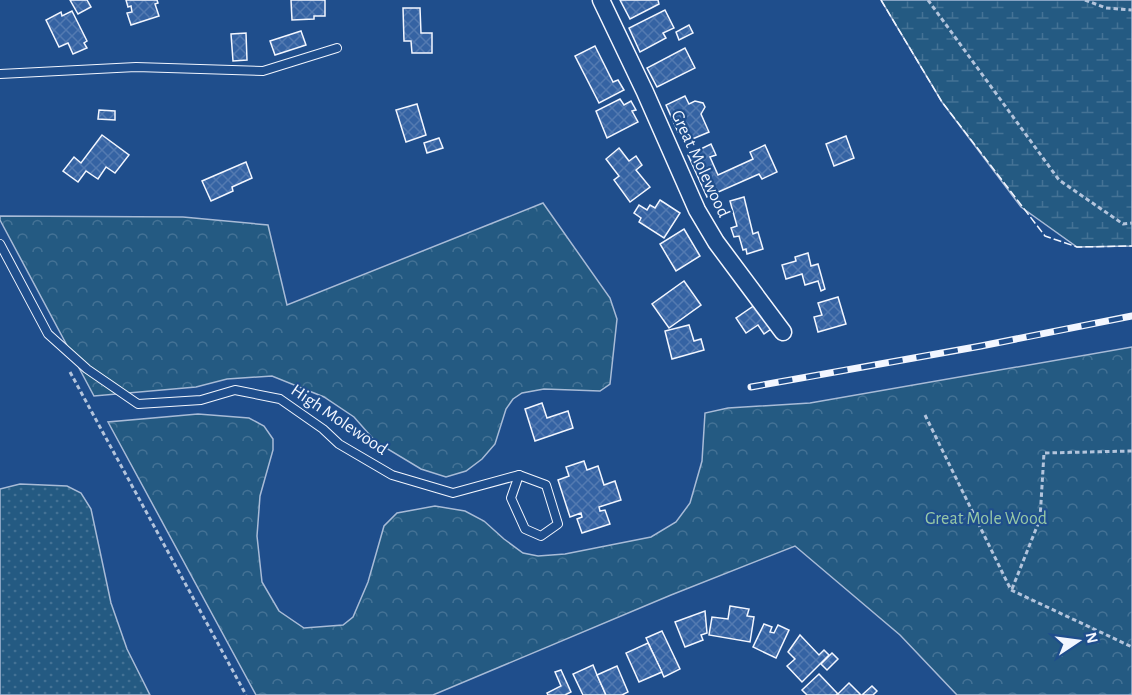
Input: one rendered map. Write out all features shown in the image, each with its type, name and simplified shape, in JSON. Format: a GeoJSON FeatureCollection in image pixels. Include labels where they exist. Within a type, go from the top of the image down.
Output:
{"type":"FeatureCollection","features":[{"type":"Feature","properties":{"kind":"street","name":"Great Molewood"},"geometry":{"type":"LineString","coordinates":[[601,0],[645,92],[696,210],[716,242],[783,332]]}},
{"type":"Feature","properties":{"kind":"lane"},"geometry":{"type":"LineString","coordinates":[[0,74],[136,67],[263,70],[337,48]]}},
{"type":"Feature","properties":{"kind":"lane","name":"High Molewood"},"geometry":{"type":"LineString","coordinates":[[0,244],[48,334],[87,369],[138,404],[201,400],[235,390],[246,392],[280,399],[323,429],[339,444],[392,474],[453,493],[519,476]]}},
{"type":"Feature","properties":{"kind":"lane"},"geometry":{"type":"LineString","coordinates":[[519,476],[546,485],[558,524],[541,536],[525,529],[512,498],[519,476]]}},
{"type":"Feature","properties":{"kind":"path"},"geometry":{"type":"LineString","coordinates":[[928,0],[1059,180],[1123,225],[1132,223]]}},
{"type":"Feature","properties":{"kind":"path"},"geometry":{"type":"LineString","coordinates":[[1085,0],[1106,8],[1132,10]]}},
{"type":"Feature","properties":{"kind":"path"},"geometry":{"type":"LineString","coordinates":[[65,364],[246,695]]}},
{"type":"Feature","properties":{"kind":"path"},"geometry":{"type":"LineString","coordinates":[[925,415],[1011,590],[1132,647]]}},
{"type":"Feature","properties":{"kind":"path"},"geometry":{"type":"LineString","coordinates":[[1011,590],[1040,519],[1044,453],[1132,451]]}},
{"type":"Feature","properties":{"kind":"green space"},"geometry":{"type":"Polygon","coordinates":[[[881,0],[1132,0],[1132,246],[1077,247],[1021,207],[942,102],[881,0]]]}},
{"type":"Feature","properties":{"kind":"green space"},"geometry":{"type":"Polygon","coordinates":[[[543,203],[610,298],[617,319],[610,384],[600,391],[544,389],[522,393],[513,399],[506,409],[495,444],[482,459],[466,471],[446,477],[421,469],[376,442],[354,417],[324,397],[272,376],[227,379],[196,387],[94,396],[0,220],[0,216],[183,217],[268,225],[287,305],[543,203]]]}},
{"type":"Feature","properties":{"kind":"green space","name":"Great Mole Wood"},"geometry":{"type":"Polygon","coordinates":[[[1132,347],[1132,695],[957,695],[900,635],[795,546],[671,595],[433,695],[256,695],[108,422],[198,414],[249,418],[264,426],[273,439],[273,450],[260,496],[257,536],[262,582],[279,611],[304,628],[343,625],[353,617],[368,582],[384,526],[397,513],[435,506],[465,511],[484,521],[523,553],[538,556],[565,554],[651,537],[676,522],[690,503],[702,461],[705,413],[728,408],[810,403],[1132,347]]]}},
{"type":"Feature","properties":{"kind":"green space"},"geometry":{"type":"Polygon","coordinates":[[[20,484],[67,486],[81,493],[91,509],[111,603],[127,649],[150,695],[0,695],[0,489],[20,484]]]}},
{"type":"Feature","properties":{"kind":"building"},"geometry":{"type":"Polygon","coordinates":[[[70,0],[87,0],[91,7],[78,14],[70,0]]]}},
{"type":"Feature","properties":{"kind":"building"},"geometry":{"type":"Polygon","coordinates":[[[126,0],[157,0],[158,3],[155,4],[159,16],[131,25],[127,13],[132,12],[131,6],[128,7],[126,0]]]}},
{"type":"Feature","properties":{"kind":"building"},"geometry":{"type":"Polygon","coordinates":[[[291,0],[325,0],[325,16],[292,20],[291,0]]]}},
{"type":"Feature","properties":{"kind":"building"},"geometry":{"type":"Polygon","coordinates":[[[620,0],[658,0],[659,4],[630,19],[620,0]]]}},
{"type":"Feature","properties":{"kind":"building"},"geometry":{"type":"Polygon","coordinates":[[[403,8],[420,8],[421,33],[432,33],[432,53],[412,53],[411,41],[404,41],[403,8]]]}},
{"type":"Feature","properties":{"kind":"building"},"geometry":{"type":"Polygon","coordinates":[[[665,10],[674,28],[663,33],[666,38],[640,52],[629,28],[665,10]]]}},
{"type":"Feature","properties":{"kind":"building"},"geometry":{"type":"Polygon","coordinates":[[[72,11],[87,41],[84,43],[87,48],[73,54],[68,43],[59,47],[46,20],[61,12],[62,16],[72,11]]]}},
{"type":"Feature","properties":{"kind":"building"},"geometry":{"type":"Polygon","coordinates":[[[689,25],[693,33],[679,40],[676,32],[689,25]]]}},
{"type":"Feature","properties":{"kind":"building"},"geometry":{"type":"Polygon","coordinates":[[[301,31],[306,45],[275,55],[270,41],[301,31]]]}},
{"type":"Feature","properties":{"kind":"building"},"geometry":{"type":"Polygon","coordinates":[[[246,33],[247,60],[233,61],[231,34],[246,33]]]}},
{"type":"Feature","properties":{"kind":"building"},"geometry":{"type":"Polygon","coordinates":[[[595,46],[613,82],[618,80],[624,90],[599,103],[575,56],[595,46]]]}},
{"type":"Feature","properties":{"kind":"building"},"geometry":{"type":"Polygon","coordinates":[[[685,48],[695,68],[657,87],[647,68],[685,48]]]}},
{"type":"Feature","properties":{"kind":"building"},"geometry":{"type":"Polygon","coordinates":[[[685,96],[689,104],[695,101],[703,103],[705,107],[701,114],[709,132],[690,140],[685,129],[678,132],[666,105],[685,96]]]}},
{"type":"Feature","properties":{"kind":"building"},"geometry":{"type":"Polygon","coordinates":[[[620,99],[624,105],[631,101],[636,110],[632,111],[638,122],[607,138],[596,111],[620,99]]]}},
{"type":"Feature","properties":{"kind":"building"},"geometry":{"type":"Polygon","coordinates":[[[417,104],[426,135],[406,142],[396,110],[417,104]]]}},
{"type":"Feature","properties":{"kind":"building"},"geometry":{"type":"Polygon","coordinates":[[[99,110],[115,111],[115,120],[98,119],[99,110]]]}},
{"type":"Feature","properties":{"kind":"building"},"geometry":{"type":"Polygon","coordinates":[[[102,135],[129,155],[115,173],[106,167],[98,179],[86,171],[78,182],[63,171],[74,157],[81,163],[102,135]]]}},
{"type":"Feature","properties":{"kind":"building"},"geometry":{"type":"Polygon","coordinates":[[[846,136],[854,158],[834,166],[826,144],[846,136]]]}},
{"type":"Feature","properties":{"kind":"building"},"geometry":{"type":"Polygon","coordinates":[[[439,138],[443,148],[427,153],[424,143],[439,138]]]}},
{"type":"Feature","properties":{"kind":"building"},"geometry":{"type":"Polygon","coordinates":[[[711,144],[716,155],[710,157],[718,175],[753,159],[750,152],[765,145],[777,172],[762,179],[759,174],[707,197],[688,155],[711,144]]]}},
{"type":"Feature","properties":{"kind":"building"},"geometry":{"type":"Polygon","coordinates":[[[619,148],[629,161],[636,156],[642,165],[636,170],[650,187],[630,202],[614,180],[619,176],[606,159],[619,148]]]}},
{"type":"Feature","properties":{"kind":"building"},"geometry":{"type":"Polygon","coordinates":[[[246,162],[252,178],[232,187],[233,191],[211,201],[202,181],[246,162]]]}},
{"type":"Feature","properties":{"kind":"building"},"geometry":{"type":"Polygon","coordinates":[[[744,197],[753,234],[758,232],[763,249],[747,254],[746,249],[743,250],[739,236],[734,237],[731,228],[737,226],[730,201],[744,197]]]}},
{"type":"Feature","properties":{"kind":"building"},"geometry":{"type":"Polygon","coordinates":[[[660,200],[680,213],[664,238],[639,222],[641,218],[634,213],[639,205],[647,210],[650,205],[655,208],[660,200]]]}},
{"type":"Feature","properties":{"kind":"building"},"geometry":{"type":"Polygon","coordinates":[[[684,229],[700,256],[676,271],[660,244],[684,229]]]}},
{"type":"Feature","properties":{"kind":"building"},"geometry":{"type":"Polygon","coordinates":[[[808,253],[811,266],[818,264],[825,289],[821,291],[818,281],[805,285],[802,274],[786,279],[782,265],[796,261],[795,257],[808,253]]]}},
{"type":"Feature","properties":{"kind":"building"},"geometry":{"type":"Polygon","coordinates":[[[684,281],[701,305],[669,328],[652,304],[684,281]]]}},
{"type":"Feature","properties":{"kind":"building"},"geometry":{"type":"Polygon","coordinates":[[[838,297],[846,324],[818,332],[814,317],[822,315],[818,303],[838,297]]]}},
{"type":"Feature","properties":{"kind":"building"},"geometry":{"type":"Polygon","coordinates":[[[755,305],[771,329],[764,334],[758,325],[746,333],[736,318],[755,305]]]}},
{"type":"Feature","properties":{"kind":"building"},"geometry":{"type":"Polygon","coordinates":[[[689,325],[694,341],[701,339],[704,350],[672,359],[665,331],[689,325]]]}},
{"type":"Feature","properties":{"kind":"building"},"geometry":{"type":"Polygon","coordinates":[[[542,403],[547,418],[568,411],[573,428],[535,441],[525,409],[542,403]]]}},
{"type":"Feature","properties":{"kind":"building"},"geometry":{"type":"Polygon","coordinates":[[[584,461],[587,470],[598,466],[604,485],[615,481],[621,500],[599,507],[600,511],[605,510],[610,524],[582,533],[577,519],[582,517],[581,513],[570,517],[558,480],[569,476],[566,467],[584,461]]]}},
{"type":"Feature","properties":{"kind":"building"},"geometry":{"type":"Polygon","coordinates":[[[730,606],[749,609],[747,616],[754,617],[750,642],[709,635],[712,617],[728,619],[730,606]]]}},
{"type":"Feature","properties":{"kind":"building"},"geometry":{"type":"Polygon","coordinates":[[[705,611],[707,633],[701,635],[703,640],[685,647],[675,622],[705,611]]]}},
{"type":"Feature","properties":{"kind":"building"},"geometry":{"type":"Polygon","coordinates":[[[764,624],[772,627],[770,632],[774,633],[778,625],[789,630],[776,658],[753,647],[764,624]]]}},
{"type":"Feature","properties":{"kind":"building"},"geometry":{"type":"Polygon","coordinates":[[[662,631],[680,669],[664,677],[646,638],[662,631]]]}},
{"type":"Feature","properties":{"kind":"building"},"geometry":{"type":"Polygon","coordinates":[[[800,635],[819,655],[824,650],[829,655],[802,682],[787,666],[795,659],[788,652],[800,635]]]}},
{"type":"Feature","properties":{"kind":"building"},"geometry":{"type":"Polygon","coordinates":[[[648,643],[662,672],[639,682],[626,653],[648,643]]]}},
{"type":"Feature","properties":{"kind":"building"},"geometry":{"type":"Polygon","coordinates":[[[832,653],[838,659],[827,670],[821,664],[832,653]]]}},
{"type":"Feature","properties":{"kind":"building"},"geometry":{"type":"Polygon","coordinates":[[[593,665],[606,695],[583,695],[573,674],[593,665]]]}},
{"type":"Feature","properties":{"kind":"building"},"geometry":{"type":"Polygon","coordinates":[[[617,666],[628,692],[622,695],[606,695],[597,675],[617,666]]]}},
{"type":"Feature","properties":{"kind":"building"},"geometry":{"type":"Polygon","coordinates":[[[561,670],[571,692],[565,695],[548,695],[547,693],[561,686],[555,672],[561,670]]]}},
{"type":"Feature","properties":{"kind":"building"},"geometry":{"type":"Polygon","coordinates":[[[819,674],[838,694],[807,695],[802,690],[819,674]]]}},
{"type":"Feature","properties":{"kind":"building"},"geometry":{"type":"Polygon","coordinates":[[[849,683],[861,695],[836,695],[838,694],[849,683]]]}},
{"type":"Feature","properties":{"kind":"building"},"geometry":{"type":"Polygon","coordinates":[[[872,686],[877,691],[873,695],[862,695],[872,686]]]}},
{"type":"Feature","properties":{"kind":"railway"},"geometry":{"type":"LineString","coordinates":[[751,387],[981,346],[1132,316]]}},
{"type":"Feature","properties":{"kind":"fence"},"geometry":{"type":"LineString","coordinates":[[881,0],[942,102],[1045,236],[1077,247],[1132,246]]}}]}
